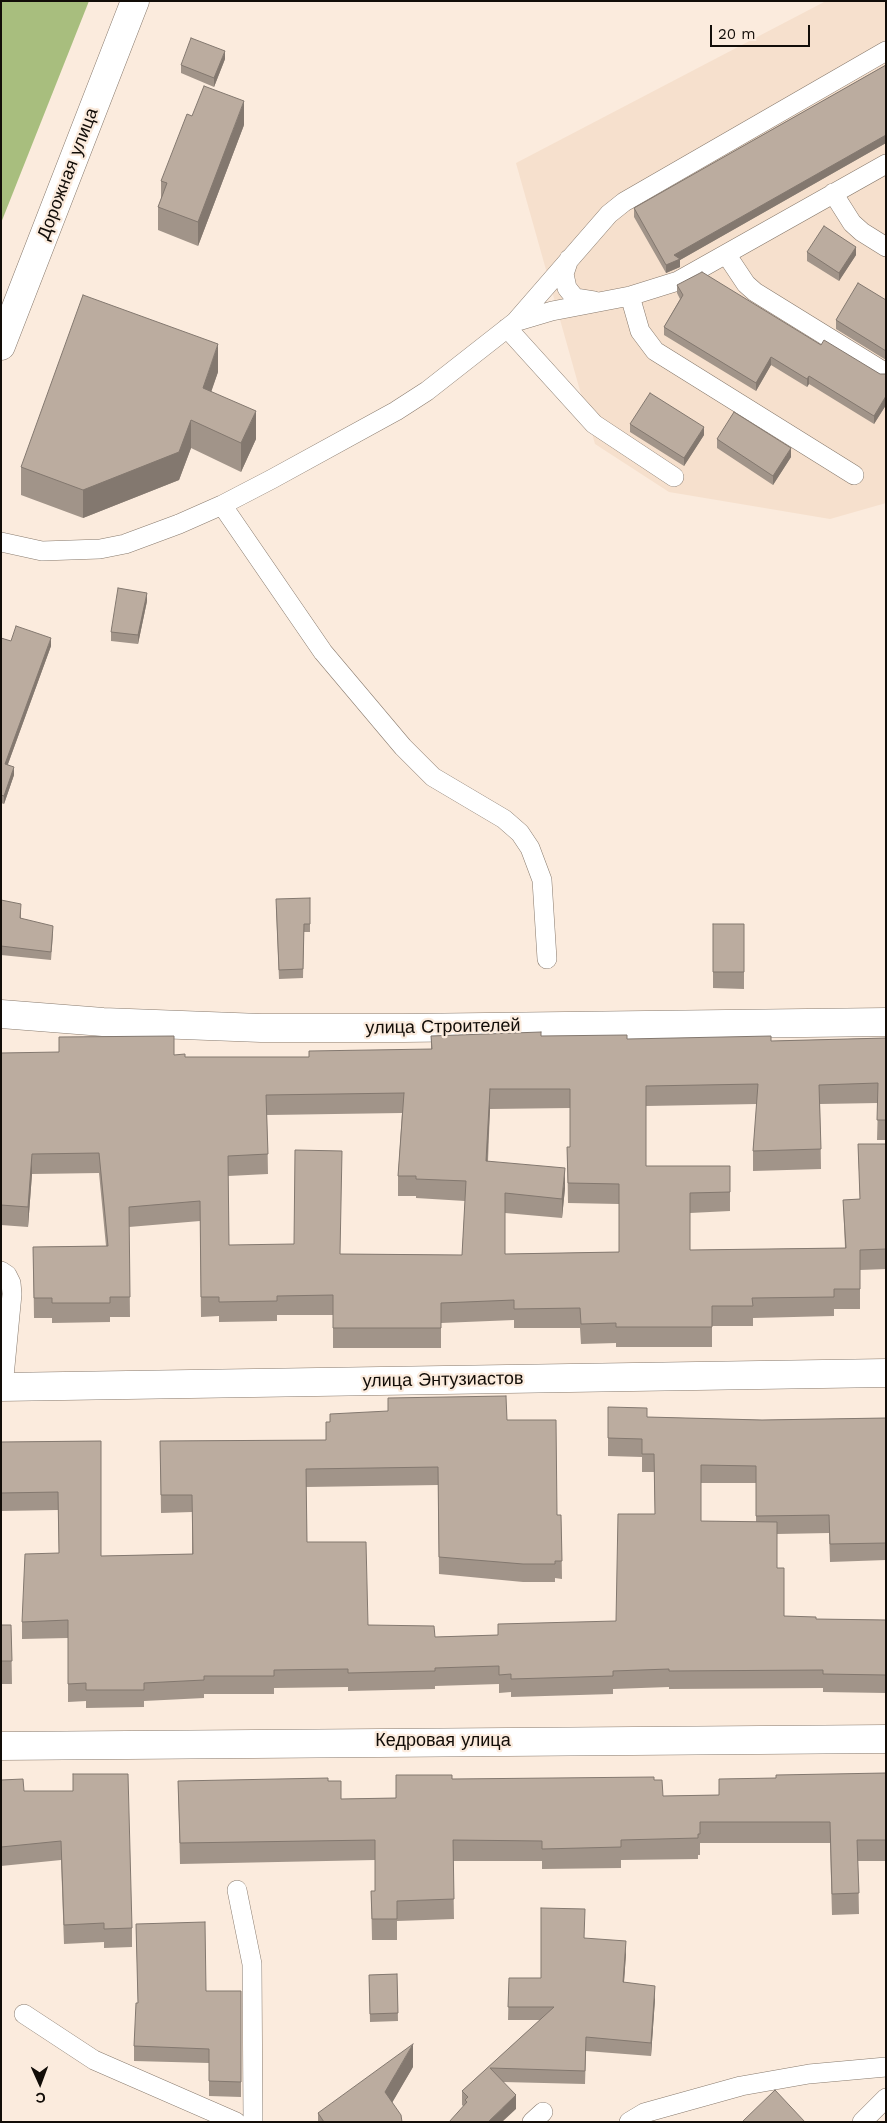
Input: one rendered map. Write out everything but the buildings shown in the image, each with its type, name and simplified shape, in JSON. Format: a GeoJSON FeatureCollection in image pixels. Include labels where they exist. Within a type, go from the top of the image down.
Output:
{"type":"FeatureCollection","features":[{"type":"Feature","properties":{"kind":"street","name":"Дорожная улица"},"geometry":{"type":"LineString","coordinates":[[1,346],[135,1]]}},
{"type":"Feature","properties":{"kind":"street","name":"улица Строителей"},"geometry":{"type":"LineString","coordinates":[[1,1014],[103,1022],[261,1028],[886,1022]]}},
{"type":"Feature","properties":{"kind":"street","name":"улица Энтузиастов"},"geometry":{"type":"LineString","coordinates":[[2,1386],[886,1373]]}},
{"type":"Feature","properties":{"kind":"street","name":"Кедровая улица"},"geometry":{"type":"LineString","coordinates":[[1,1746],[886,1739]]}},
{"type":"Feature","properties":{"kind":"lane"},"geometry":{"type":"LineString","coordinates":[[1,542],[42,551],[69,551],[125,544],[222,505],[337,445],[427,391],[511,325],[609,214],[624,202],[886,51]]}},
{"type":"Feature","properties":{"kind":"lane"},"geometry":{"type":"LineString","coordinates":[[511,325],[595,301],[630,296],[678,281],[886,164]]}},
{"type":"Feature","properties":{"kind":"lane"},"geometry":{"type":"LineString","coordinates":[[834,193],[852,223],[862,232],[886,247]]}},
{"type":"Feature","properties":{"kind":"lane"},"geometry":{"type":"LineString","coordinates":[[726,254],[746,284],[755,292],[886,373]]}},
{"type":"Feature","properties":{"kind":"lane"},"geometry":{"type":"LineString","coordinates":[[570,257],[564,274],[567,288],[575,298],[595,301]]}},
{"type":"Feature","properties":{"kind":"lane"},"geometry":{"type":"LineString","coordinates":[[630,296],[640,331],[655,351],[854,475]]}},
{"type":"Feature","properties":{"kind":"lane"},"geometry":{"type":"LineString","coordinates":[[511,325],[594,424],[674,477]]}},
{"type":"Feature","properties":{"kind":"lane"},"geometry":{"type":"LineString","coordinates":[[222,505],[324,652],[408,753],[433,777],[504,819],[520,833],[530,848],[542,880],[547,959]]}},
{"type":"Feature","properties":{"kind":"lane"},"geometry":{"type":"LineString","coordinates":[[1,1271],[7,1275],[11,1283],[12,1294],[2,1386]]}},
{"type":"Feature","properties":{"kind":"lane"},"geometry":{"type":"LineString","coordinates":[[237,1890],[252,1964],[253,2122]]}},
{"type":"Feature","properties":{"kind":"lane"},"geometry":{"type":"LineString","coordinates":[[24,2014],[102,2064],[236,2122]]}},
{"type":"Feature","properties":{"kind":"lane"},"geometry":{"type":"LineString","coordinates":[[628,2122],[644,2113],[741,2086],[809,2074],[886,2067]]}},
{"type":"Feature","properties":{"kind":"lane"},"geometry":{"type":"LineString","coordinates":[[862,2122],[886,2098]]}},
{"type":"Feature","properties":{"kind":"shaded area"},"geometry":{"type":"Polygon","coordinates":[[[826,1],[886,1],[886,503],[830,519],[669,492],[595,444],[516,163],[826,1]]]}},
{"type":"Feature","properties":{"kind":"green space"},"geometry":{"type":"Polygon","coordinates":[[[1,1],[89,1],[1,223],[1,1]]]}}]}
